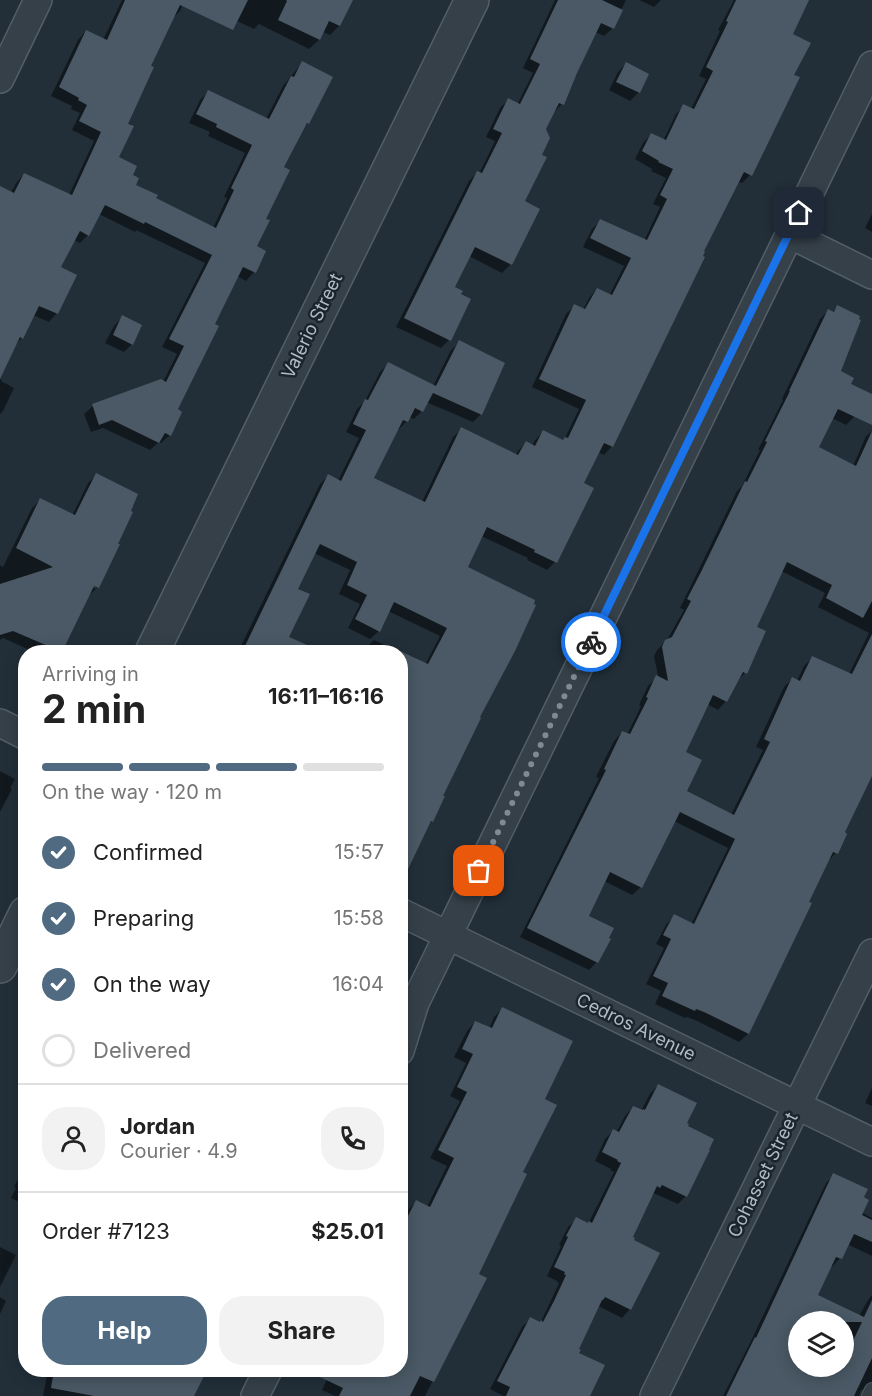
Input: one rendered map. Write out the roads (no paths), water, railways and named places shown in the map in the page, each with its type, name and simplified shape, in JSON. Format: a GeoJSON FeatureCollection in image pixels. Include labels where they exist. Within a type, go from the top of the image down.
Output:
{"type":"FeatureCollection","features":[{"type":"Feature","properties":{"kind":"street"},"geometry":{"type":"LineString","coordinates":[[0,79],[38,0]]}},
{"type":"Feature","properties":{"kind":"street","name":"Valerio Street"},"geometry":{"type":"LineString","coordinates":[[155,645],[472,0]]}},
{"type":"Feature","properties":{"kind":"street"},"geometry":{"type":"LineString","coordinates":[[408,1026],[415,1004],[448,934],[872,65]]}},
{"type":"Feature","properties":{"kind":"street"},"geometry":{"type":"LineString","coordinates":[[789,234],[872,275]]}},
{"type":"Feature","properties":{"kind":"street"},"geometry":{"type":"LineString","coordinates":[[0,723],[18,732]]}},
{"type":"Feature","properties":{"kind":"street","name":"Cedros Avenue"},"geometry":{"type":"LineString","coordinates":[[408,916],[872,1142]]}},
{"type":"Feature","properties":{"kind":"street"},"geometry":{"type":"LineString","coordinates":[[0,966],[18,929]]}},
{"type":"Feature","properties":{"kind":"street","name":"Cohasset Street"},"geometry":{"type":"LineString","coordinates":[[654,1396],[872,953]]}},
{"type":"Feature","properties":{"kind":"street"},"geometry":{"type":"LineString","coordinates":[[255,1396],[264,1377]]}},
{"type":"Feature","properties":{"kind":"lane"},"geometry":{"type":"LineString","coordinates":[[869,1396],[872,1390]]}}]}
